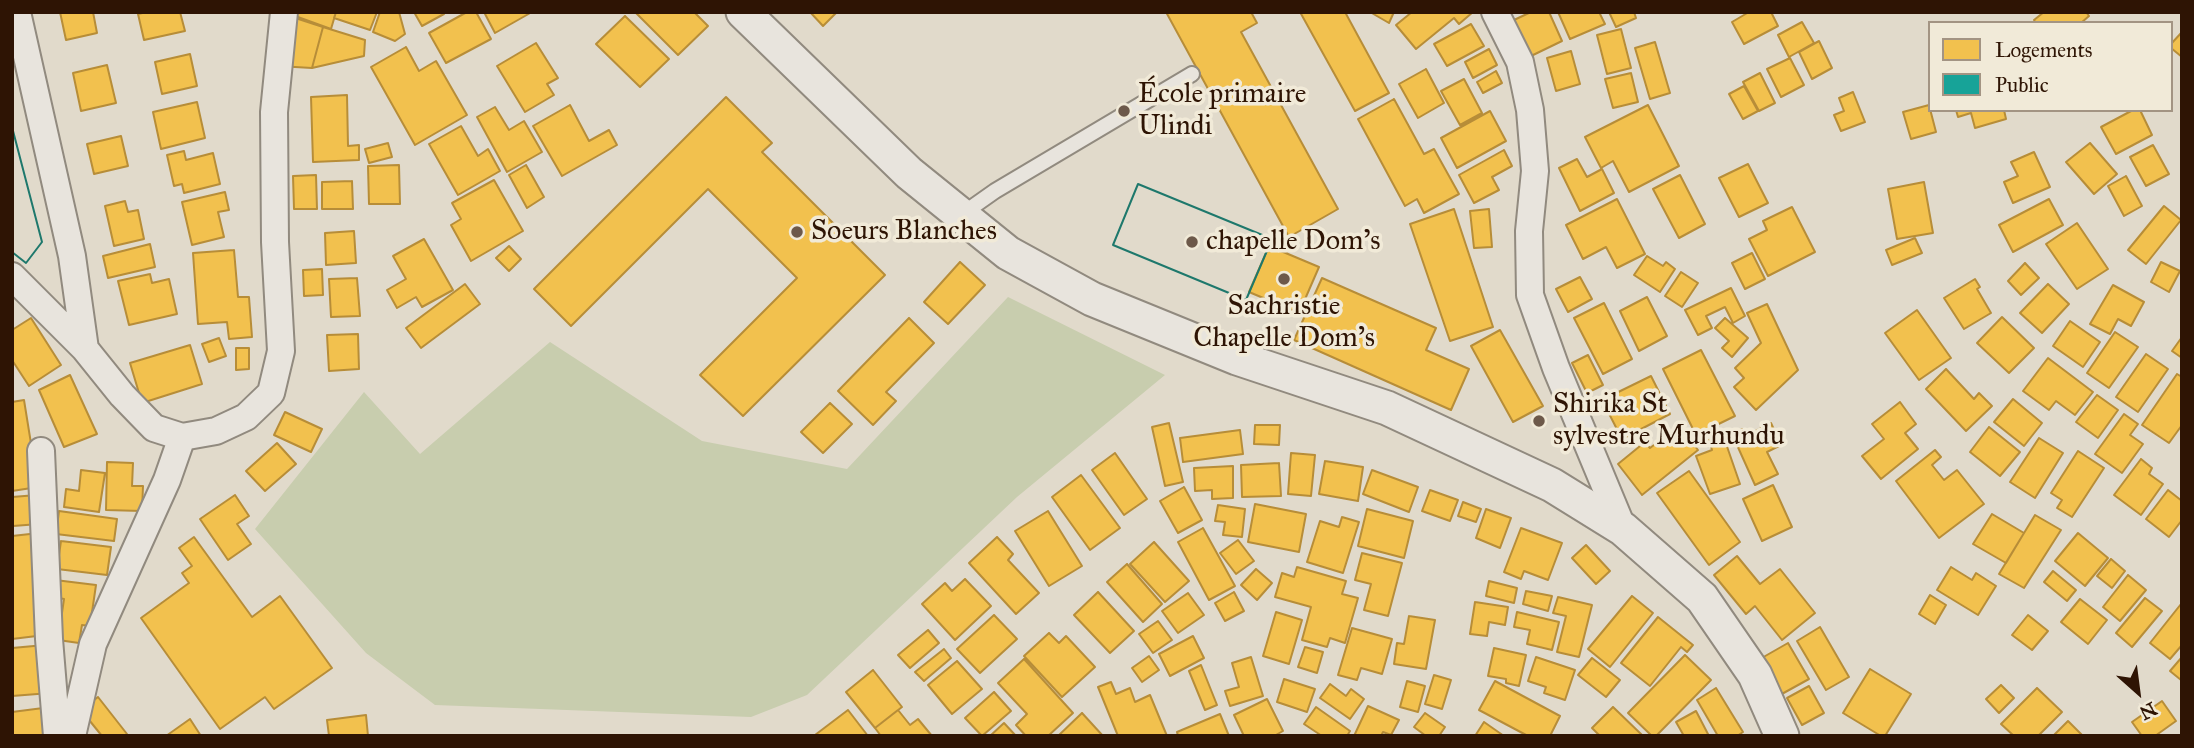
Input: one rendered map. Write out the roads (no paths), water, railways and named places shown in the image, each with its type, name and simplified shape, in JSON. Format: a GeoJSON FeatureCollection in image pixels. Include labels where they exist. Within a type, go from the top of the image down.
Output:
{"type":"FeatureCollection","features":[{"type":"Feature","properties":{"kind":"street"},"geometry":{"type":"LineString","coordinates":[[17,12],[72,256],[85,349]]}},
{"type":"Feature","properties":{"kind":"street"},"geometry":{"type":"LineString","coordinates":[[12,276],[85,349],[122,395],[154,428],[182,438],[216,431],[246,417],[271,393],[281,351],[275,243],[274,112],[284,12]]}},
{"type":"Feature","properties":{"kind":"street"},"geometry":{"type":"LineString","coordinates":[[1495,12],[1520,62],[1530,110],[1535,171],[1529,231],[1530,295],[1561,380],[1623,529]]}},
{"type":"Feature","properties":{"kind":"street"},"geometry":{"type":"LineString","coordinates":[[747,15],[909,173],[1008,253],[1092,299],[1237,358],[1387,408],[1552,485],[1623,529],[1702,598],[1755,675],[1782,736]]}},
{"type":"Feature","properties":{"kind":"street"},"geometry":{"type":"LineString","coordinates":[[72,736],[93,644],[167,480],[182,438]]}},
{"type":"Feature","properties":{"kind":"street"},"geometry":{"type":"LineString","coordinates":[[41,451],[48,639],[57,736]]}},
{"type":"Feature","properties":{"kind":"lane"},"geometry":{"type":"LineString","coordinates":[[961,215],[995,191],[1192,74]]}},
{"type":"Feature","properties":{"kind":"place","name":"École primaire Ulindi"},"geometry":{"type":"Point","coordinates":[1124,111]}},
{"type":"Feature","properties":{"kind":"place","name":"Soeurs Blanches"},"geometry":{"type":"Point","coordinates":[797,232]}},
{"type":"Feature","properties":{"kind":"place","name":"chapelle Dom's"},"geometry":{"type":"Point","coordinates":[1192,242]}},
{"type":"Feature","properties":{"kind":"place","name":"Sachristie Chapelle Dom's"},"geometry":{"type":"Point","coordinates":[1284,279]}},
{"type":"Feature","properties":{"kind":"place","name":"Shirika St sylvestre Murhundu"},"geometry":{"type":"Point","coordinates":[1539,421]}}]}
